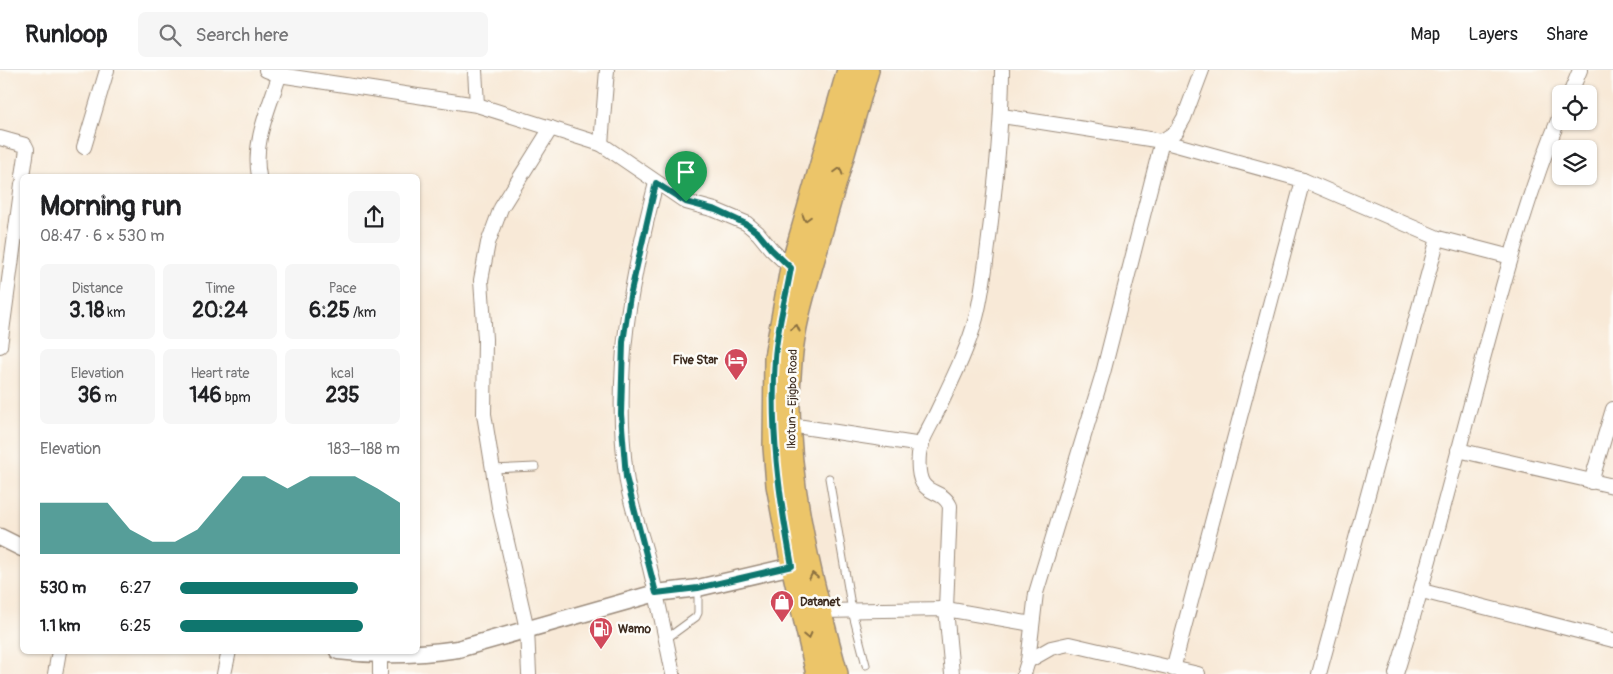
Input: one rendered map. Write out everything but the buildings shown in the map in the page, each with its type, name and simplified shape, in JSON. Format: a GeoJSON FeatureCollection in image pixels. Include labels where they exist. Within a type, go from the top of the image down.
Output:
{"type":"FeatureCollection","features":[{"type":"Feature","properties":{"kind":"main road","name":"Ikotun - Ejigbo Road"},"geometry":{"type":"LineString","coordinates":[[837,674],[820,611],[799,506],[790,425],[792,346],[800,271],[848,70]]}},
{"type":"Feature","properties":{"kind":"main road","name":"Ikotun - Ejigbo Road"},"geometry":{"type":"LineString","coordinates":[[817,674],[792,566],[777,485],[774,447],[775,357],[800,271],[868,70]]}},
{"type":"Feature","properties":{"kind":"street"},"geometry":{"type":"LineString","coordinates":[[84,146],[108,70]]}},
{"type":"Feature","properties":{"kind":"street"},"geometry":{"type":"LineString","coordinates":[[266,70],[477,104],[601,144],[686,202],[716,210],[746,224],[758,233],[771,249],[800,271]]}},
{"type":"Feature","properties":{"kind":"street"},"geometry":{"type":"LineString","coordinates":[[475,70],[477,104]]}},
{"type":"Feature","properties":{"kind":"street"},"geometry":{"type":"LineString","coordinates":[[601,144],[607,70]]}},
{"type":"Feature","properties":{"kind":"street"},"geometry":{"type":"LineString","coordinates":[[952,674],[946,609],[950,506],[942,496],[927,490],[922,485],[919,453],[957,368],[976,318],[988,249],[1002,116],[1002,70]]}},
{"type":"Feature","properties":{"kind":"street"},"geometry":{"type":"LineString","coordinates":[[1026,668],[1036,593],[1104,373],[1162,141],[1176,132],[1184,118],[1202,70]]}},
{"type":"Feature","properties":{"kind":"street"},"geometry":{"type":"LineString","coordinates":[[1574,85],[1580,70]]}},
{"type":"Feature","properties":{"kind":"street"},"geometry":{"type":"LineString","coordinates":[[259,174],[258,141],[280,73]]}},
{"type":"Feature","properties":{"kind":"street"},"geometry":{"type":"LineString","coordinates":[[1002,116],[1162,141],[1303,180],[1438,238],[1511,257]]}},
{"type":"Feature","properties":{"kind":"street"},"geometry":{"type":"LineString","coordinates":[[529,674],[527,629],[499,507],[484,414],[485,339],[481,280],[488,243],[501,208],[551,128]]}},
{"type":"Feature","properties":{"kind":"street"},"geometry":{"type":"LineString","coordinates":[[1396,674],[1422,591],[1458,450],[1511,257],[1543,156],[1554,130]]}},
{"type":"Feature","properties":{"kind":"street"},"geometry":{"type":"LineString","coordinates":[[0,138],[25,145],[27,149],[24,174]]}},
{"type":"Feature","properties":{"kind":"street"},"geometry":{"type":"LineString","coordinates":[[1173,669],[1303,180]]}},
{"type":"Feature","properties":{"kind":"street"},"geometry":{"type":"LineString","coordinates":[[656,183],[630,296],[623,342],[621,414],[626,477],[656,593],[672,674]]}},
{"type":"Feature","properties":{"kind":"street"},"geometry":{"type":"LineString","coordinates":[[0,346],[20,199]]}},
{"type":"Feature","properties":{"kind":"street"},"geometry":{"type":"LineString","coordinates":[[1318,674],[1438,238]]}},
{"type":"Feature","properties":{"kind":"street"},"geometry":{"type":"LineString","coordinates":[[1591,482],[1613,409]]}},
{"type":"Feature","properties":{"kind":"street"},"geometry":{"type":"LineString","coordinates":[[790,425],[922,444]]}},
{"type":"Feature","properties":{"kind":"street"},"geometry":{"type":"LineString","coordinates":[[1458,450],[1613,486]]}},
{"type":"Feature","properties":{"kind":"street"},"geometry":{"type":"LineString","coordinates":[[0,537],[20,547]]}},
{"type":"Feature","properties":{"kind":"street"},"geometry":{"type":"LineString","coordinates":[[420,653],[458,649],[656,593],[698,588],[792,566]]}},
{"type":"Feature","properties":{"kind":"street"},"geometry":{"type":"LineString","coordinates":[[1422,591],[1613,640]]}},
{"type":"Feature","properties":{"kind":"street"},"geometry":{"type":"LineString","coordinates":[[820,611],[946,609],[1032,624]]}},
{"type":"Feature","properties":{"kind":"street"},"geometry":{"type":"LineString","coordinates":[[1026,668],[1051,648],[1069,644],[1198,674]]}},
{"type":"Feature","properties":{"kind":"street"},"geometry":{"type":"LineString","coordinates":[[55,674],[58,654]]}},
{"type":"Feature","properties":{"kind":"street"},"geometry":{"type":"LineString","coordinates":[[224,674],[228,654]]}},
{"type":"Feature","properties":{"kind":"street"},"geometry":{"type":"LineString","coordinates":[[371,654],[399,654]]}},
{"type":"Feature","properties":{"kind":"street"},"geometry":{"type":"LineString","coordinates":[[380,655],[380,674]]}},
{"type":"Feature","properties":{"kind":"lane"},"geometry":{"type":"LineString","coordinates":[[493,469],[535,467]]}},
{"type":"Feature","properties":{"kind":"lane"},"geometry":{"type":"LineString","coordinates":[[829,478],[852,611],[866,665]]}},
{"type":"Feature","properties":{"kind":"lane"},"geometry":{"type":"LineString","coordinates":[[666,638],[696,617],[698,613],[698,588]]}},
{"type":"Feature","properties":{"kind":"place","name":"Five Star"},"geometry":{"type":"Point","coordinates":[736,381]}},
{"type":"Feature","properties":{"kind":"place","name":"Datanet"},"geometry":{"type":"Point","coordinates":[782,623]}},
{"type":"Feature","properties":{"kind":"place","name":"Wamo"},"geometry":{"type":"Point","coordinates":[601,650]}},
{"type":"Feature","properties":{"kind":"route"},"geometry":{"type":"LineString","coordinates":[[656,183],[686,202],[716,210],[746,224],[758,233],[771,249],[791,268],[775,357],[774,447],[777,485],[792,566],[698,588],[656,593],[626,477],[621,414],[623,342],[638,254],[656,183]]}}]}
